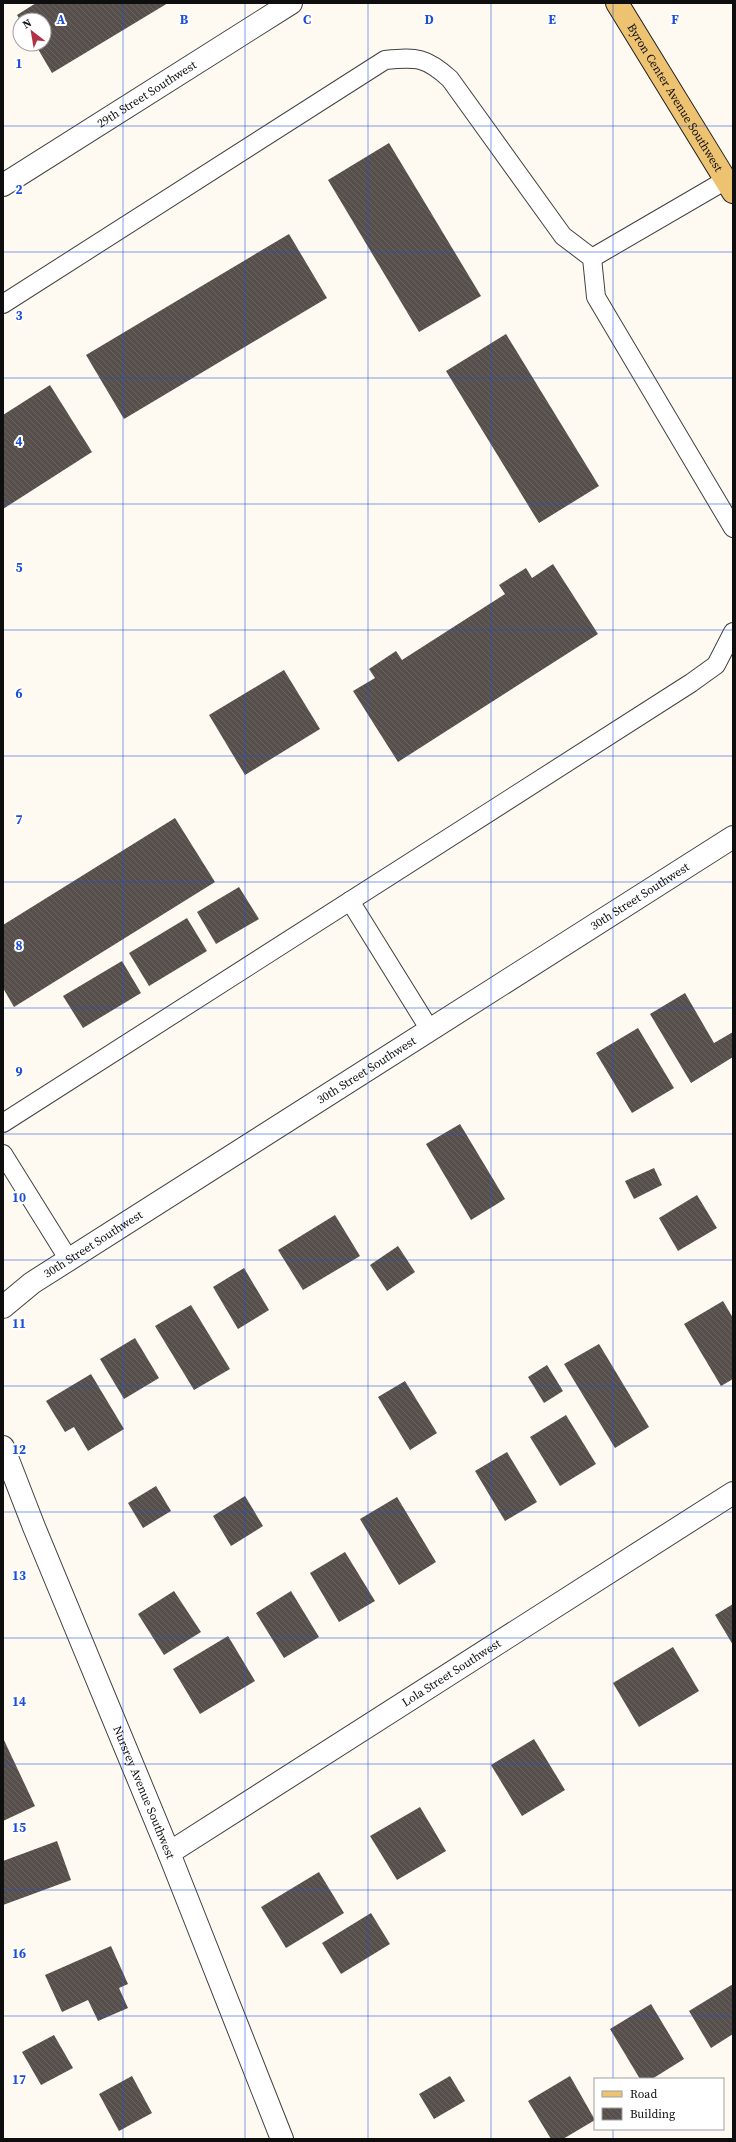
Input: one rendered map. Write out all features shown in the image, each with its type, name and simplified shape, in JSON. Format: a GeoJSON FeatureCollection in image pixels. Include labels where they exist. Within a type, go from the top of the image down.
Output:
{"type":"FeatureCollection","features":[{"type":"Feature","properties":{"kind":"main road","name":"Byron Center Avenue Southwest"},"geometry":{"type":"LineString","coordinates":[[617,3],[729,186]]}},
{"type":"Feature","properties":{"kind":"street","name":"29th Street Southwest"},"geometry":{"type":"LineString","coordinates":[[3,185],[291,3]]}},
{"type":"Feature","properties":{"kind":"street","name":"30th Street Southwest"},"geometry":{"type":"LineString","coordinates":[[3,1307],[32,1283],[733,837]]}},
{"type":"Feature","properties":{"kind":"street","name":"Nursrey Avenue Southwest"},"geometry":{"type":"LineString","coordinates":[[3,1447],[34,1526],[169,1853],[282,2139]]}},
{"type":"Feature","properties":{"kind":"street","name":"Lola Street Southwest"},"geometry":{"type":"LineString","coordinates":[[169,1853],[733,1493]]}},
{"type":"Feature","properties":{"kind":"lane"},"geometry":{"type":"LineString","coordinates":[[3,304],[385,60],[415,58],[435,66],[445,75],[563,236],[592,258],[596,297],[733,528]]}},
{"type":"Feature","properties":{"kind":"lane"},"geometry":{"type":"LineString","coordinates":[[592,258],[729,186]]}},
{"type":"Feature","properties":{"kind":"lane"},"geometry":{"type":"LineString","coordinates":[[3,1124],[697,679],[716,665],[733,632]]}},
{"type":"Feature","properties":{"kind":"lane"},"geometry":{"type":"LineString","coordinates":[[350,901],[430,1030]]}},
{"type":"Feature","properties":{"kind":"lane"},"geometry":{"type":"LineString","coordinates":[[3,1154],[69,1260]]}},
{"type":"Feature","properties":{"kind":"building"},"geometry":{"type":"Polygon","coordinates":[[[36,3],[168,3],[52,73],[40,52],[52,52],[52,12],[22,12],[36,3]]]}},
{"type":"Feature","properties":{"kind":"building"},"geometry":{"type":"Polygon","coordinates":[[[389,143],[481,296],[419,332],[328,180],[389,143]]]}},
{"type":"Feature","properties":{"kind":"building"},"geometry":{"type":"Polygon","coordinates":[[[289,234],[327,298],[124,419],[86,355],[289,234]]]}},
{"type":"Feature","properties":{"kind":"building"},"geometry":{"type":"Polygon","coordinates":[[[506,334],[599,486],[539,523],[446,371],[506,334]]]}},
{"type":"Feature","properties":{"kind":"building"},"geometry":{"type":"Polygon","coordinates":[[[50,385],[92,452],[3,509],[3,415],[50,385]]]}},
{"type":"Feature","properties":{"kind":"building"},"geometry":{"type":"Polygon","coordinates":[[[553,564],[598,634],[398,762],[353,691],[375,678],[369,669],[396,651],[402,660],[505,594],[499,585],[526,568],[532,578],[553,564]]]}},
{"type":"Feature","properties":{"kind":"building"},"geometry":{"type":"Polygon","coordinates":[[[284,670],[320,729],[245,775],[209,715],[284,670]]]}},
{"type":"Feature","properties":{"kind":"building"},"geometry":{"type":"Polygon","coordinates":[[[175,818],[215,882],[14,1007],[3,988],[3,925],[175,818]]]}},
{"type":"Feature","properties":{"kind":"building"},"geometry":{"type":"Polygon","coordinates":[[[239,887],[259,919],[216,944],[197,912],[239,887]]]}},
{"type":"Feature","properties":{"kind":"building"},"geometry":{"type":"Polygon","coordinates":[[[187,918],[207,951],[149,986],[129,953],[187,918]]]}},
{"type":"Feature","properties":{"kind":"building"},"geometry":{"type":"Polygon","coordinates":[[[122,961],[141,993],[83,1028],[63,996],[122,961]]]}},
{"type":"Feature","properties":{"kind":"building"},"geometry":{"type":"Polygon","coordinates":[[[685,993],[714,1043],[733,1032],[733,1057],[691,1083],[650,1014],[685,993]]]}},
{"type":"Feature","properties":{"kind":"building"},"geometry":{"type":"Polygon","coordinates":[[[638,1028],[674,1088],[632,1113],[596,1053],[638,1028]]]}},
{"type":"Feature","properties":{"kind":"building"},"geometry":{"type":"Polygon","coordinates":[[[460,1124],[505,1199],[471,1220],[426,1144],[460,1124]]]}},
{"type":"Feature","properties":{"kind":"building"},"geometry":{"type":"Polygon","coordinates":[[[654,1168],[662,1185],[634,1199],[625,1181],[654,1168]]]}},
{"type":"Feature","properties":{"kind":"building"},"geometry":{"type":"Polygon","coordinates":[[[697,1195],[717,1228],[678,1251],[659,1218],[697,1195]]]}},
{"type":"Feature","properties":{"kind":"building"},"geometry":{"type":"Polygon","coordinates":[[[335,1215],[360,1256],[303,1290],[278,1250],[335,1215]]]}},
{"type":"Feature","properties":{"kind":"building"},"geometry":{"type":"Polygon","coordinates":[[[398,1246],[415,1272],[387,1291],[370,1265],[398,1246]]]}},
{"type":"Feature","properties":{"kind":"building"},"geometry":{"type":"Polygon","coordinates":[[[244,1268],[269,1310],[238,1329],[213,1287],[244,1268]]]}},
{"type":"Feature","properties":{"kind":"building"},"geometry":{"type":"Polygon","coordinates":[[[723,1301],[733,1318],[733,1379],[721,1386],[684,1324],[723,1301]]]}},
{"type":"Feature","properties":{"kind":"building"},"geometry":{"type":"Polygon","coordinates":[[[191,1305],[230,1369],[194,1390],[155,1326],[191,1305]]]}},
{"type":"Feature","properties":{"kind":"building"},"geometry":{"type":"Polygon","coordinates":[[[135,1338],[159,1378],[124,1399],[100,1359],[135,1338]]]}},
{"type":"Feature","properties":{"kind":"building"},"geometry":{"type":"Polygon","coordinates":[[[599,1344],[649,1427],[615,1448],[564,1364],[599,1344]]]}},
{"type":"Feature","properties":{"kind":"building"},"geometry":{"type":"Polygon","coordinates":[[[547,1365],[563,1391],[544,1403],[528,1377],[547,1365]]]}},
{"type":"Feature","properties":{"kind":"building"},"geometry":{"type":"Polygon","coordinates":[[[91,1374],[124,1429],[88,1451],[74,1427],[65,1432],[46,1401],[91,1374]]]}},
{"type":"Feature","properties":{"kind":"building"},"geometry":{"type":"Polygon","coordinates":[[[405,1381],[437,1433],[410,1450],[378,1397],[405,1381]]]}},
{"type":"Feature","properties":{"kind":"building"},"geometry":{"type":"Polygon","coordinates":[[[566,1415],[596,1464],[560,1486],[530,1437],[566,1415]]]}},
{"type":"Feature","properties":{"kind":"building"},"geometry":{"type":"Polygon","coordinates":[[[507,1452],[537,1502],[505,1521],[475,1471],[507,1452]]]}},
{"type":"Feature","properties":{"kind":"building"},"geometry":{"type":"Polygon","coordinates":[[[156,1486],[171,1511],[143,1528],[128,1503],[156,1486]]]}},
{"type":"Feature","properties":{"kind":"building"},"geometry":{"type":"Polygon","coordinates":[[[245,1496],[263,1526],[231,1546],[213,1516],[245,1496]]]}},
{"type":"Feature","properties":{"kind":"building"},"geometry":{"type":"Polygon","coordinates":[[[397,1497],[436,1562],[399,1585],[360,1519],[397,1497]]]}},
{"type":"Feature","properties":{"kind":"building"},"geometry":{"type":"Polygon","coordinates":[[[345,1552],[375,1601],[339,1622],[310,1573],[345,1552]]]}},
{"type":"Feature","properties":{"kind":"building"},"geometry":{"type":"Polygon","coordinates":[[[174,1591],[201,1632],[164,1655],[138,1614],[174,1591]]]}},
{"type":"Feature","properties":{"kind":"building"},"geometry":{"type":"Polygon","coordinates":[[[291,1591],[319,1637],[284,1658],[256,1613],[291,1591]]]}},
{"type":"Feature","properties":{"kind":"building"},"geometry":{"type":"Polygon","coordinates":[[[733,1604],[733,1645],[715,1615],[733,1604]]]}},
{"type":"Feature","properties":{"kind":"building"},"geometry":{"type":"Polygon","coordinates":[[[228,1636],[255,1681],[200,1714],[173,1669],[228,1636]]]}},
{"type":"Feature","properties":{"kind":"building"},"geometry":{"type":"Polygon","coordinates":[[[673,1647],[699,1691],[639,1727],[613,1683],[673,1647]]]}},
{"type":"Feature","properties":{"kind":"building"},"geometry":{"type":"Polygon","coordinates":[[[3,1738],[35,1806],[3,1821],[3,1738]]]}},
{"type":"Feature","properties":{"kind":"building"},"geometry":{"type":"Polygon","coordinates":[[[534,1739],[565,1790],[522,1816],[491,1765],[534,1739]]]}},
{"type":"Feature","properties":{"kind":"building"},"geometry":{"type":"Polygon","coordinates":[[[420,1807],[446,1851],[397,1880],[370,1836],[420,1807]]]}},
{"type":"Feature","properties":{"kind":"building"},"geometry":{"type":"Polygon","coordinates":[[[57,1841],[71,1880],[3,1905],[3,1861],[57,1841]]]}},
{"type":"Feature","properties":{"kind":"building"},"geometry":{"type":"Polygon","coordinates":[[[319,1872],[344,1913],[286,1948],[261,1907],[319,1872]]]}},
{"type":"Feature","properties":{"kind":"building"},"geometry":{"type":"Polygon","coordinates":[[[371,1913],[390,1944],[341,1974],[322,1943],[371,1913]]]}},
{"type":"Feature","properties":{"kind":"building"},"geometry":{"type":"Polygon","coordinates":[[[111,1946],[128,1984],[119,1988],[128,2008],[98,2021],[88,2000],[62,2012],[45,1975],[111,1946]]]}},
{"type":"Feature","properties":{"kind":"building"},"geometry":{"type":"Polygon","coordinates":[[[733,1984],[733,2034],[711,2048],[689,2011],[733,1984]]]}},
{"type":"Feature","properties":{"kind":"building"},"geometry":{"type":"Polygon","coordinates":[[[651,2004],[684,2059],[654,2078],[639,2078],[610,2029],[651,2004]]]}},
{"type":"Feature","properties":{"kind":"building"},"geometry":{"type":"Polygon","coordinates":[[[54,2035],[73,2068],[41,2085],[22,2052],[54,2035]]]}},
{"type":"Feature","properties":{"kind":"building"},"geometry":{"type":"Polygon","coordinates":[[[132,2076],[152,2113],[119,2131],[99,2094],[132,2076]]]}},
{"type":"Feature","properties":{"kind":"building"},"geometry":{"type":"Polygon","coordinates":[[[450,2076],[465,2101],[434,2119],[419,2094],[450,2076]]]}},
{"type":"Feature","properties":{"kind":"building"},"geometry":{"type":"Polygon","coordinates":[[[570,2076],[594,2121],[563,2139],[551,2139],[528,2101],[570,2076]]]}}]}
